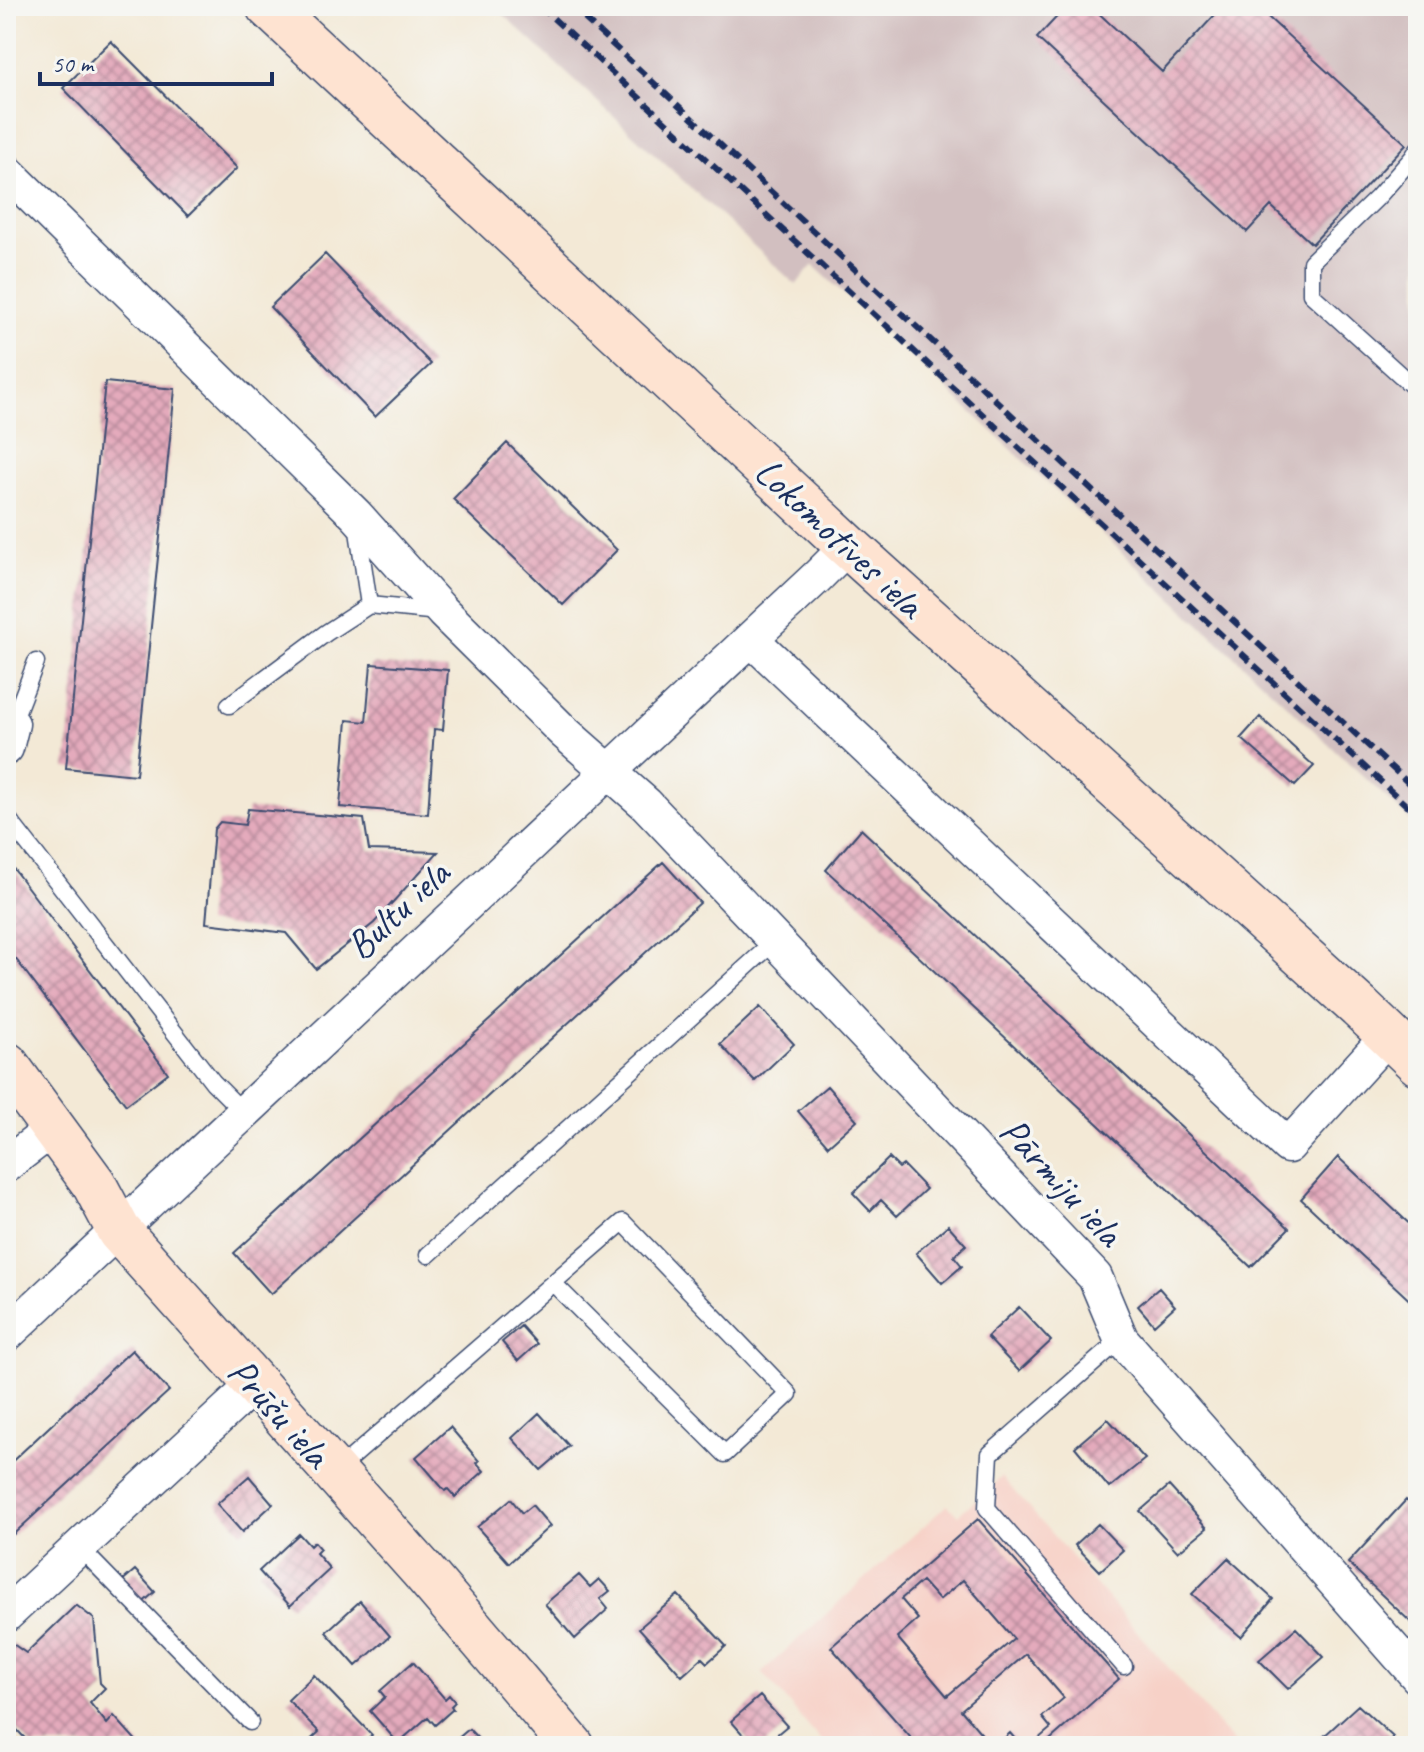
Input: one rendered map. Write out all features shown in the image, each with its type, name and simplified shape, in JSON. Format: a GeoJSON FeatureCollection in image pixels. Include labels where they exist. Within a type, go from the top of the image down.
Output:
{"type":"FeatureCollection","features":[{"type":"Feature","properties":{"kind":"street","name":"Lokomotīves iela"},"geometry":{"type":"LineString","coordinates":[[268,6],[848,546],[1403,1049]]}},
{"type":"Feature","properties":{"kind":"street","name":"Pārmiju iela"},"geometry":{"type":"LineString","coordinates":[[6,171],[356,515],[443,612],[564,732],[646,804],[1095,1277],[1121,1339],[1418,1676]]}},
{"type":"Feature","properties":{"kind":"street","name":"Bultu iela"},"geometry":{"type":"LineString","coordinates":[[6,1335],[848,546]]}},
{"type":"Feature","properties":{"kind":"street"},"geometry":{"type":"LineString","coordinates":[[751,639],[1288,1146],[1403,1049]]}},
{"type":"Feature","properties":{"kind":"street","name":"Prūšu iela"},"geometry":{"type":"LineString","coordinates":[[6,1064],[94,1184],[119,1231],[430,1579],[572,1746]]}},
{"type":"Feature","properties":{"kind":"street"},"geometry":{"type":"LineString","coordinates":[[6,1165],[54,1128]]}},
{"type":"Feature","properties":{"kind":"street"},"geometry":{"type":"LineString","coordinates":[[6,1615],[255,1384]]}},
{"type":"Feature","properties":{"kind":"lane"},"geometry":{"type":"LineString","coordinates":[[1418,149],[1377,198],[1311,262],[1311,294],[1418,391]]}},
{"type":"Feature","properties":{"kind":"lane"},"geometry":{"type":"LineString","coordinates":[[356,515],[369,605]]}},
{"type":"Feature","properties":{"kind":"lane"},"geometry":{"type":"LineString","coordinates":[[229,705],[369,605],[443,612]]}},
{"type":"Feature","properties":{"kind":"lane"},"geometry":{"type":"LineString","coordinates":[[8,730],[36,662]]}},
{"type":"Feature","properties":{"kind":"lane"},"geometry":{"type":"LineString","coordinates":[[6,816],[213,1082],[244,1113]]}},
{"type":"Feature","properties":{"kind":"lane"},"geometry":{"type":"LineString","coordinates":[[428,1255],[775,941]]}},
{"type":"Feature","properties":{"kind":"lane"},"geometry":{"type":"LineString","coordinates":[[335,1473],[553,1283],[623,1222],[789,1394],[725,1454],[553,1283]]}},
{"type":"Feature","properties":{"kind":"lane"},"geometry":{"type":"LineString","coordinates":[[1121,1339],[990,1454],[987,1508],[1124,1666]]}},
{"type":"Feature","properties":{"kind":"lane"},"geometry":{"type":"LineString","coordinates":[[79,1547],[250,1722]]}},
{"type":"Feature","properties":{"kind":"shaded area"},"geometry":{"type":"Polygon","coordinates":[[[494,6],[1418,6],[1418,827],[813,265],[796,285],[494,6]]]}},
{"type":"Feature","properties":{"kind":"shaded area"},"geometry":{"type":"Polygon","coordinates":[[[1002,1477],[1237,1746],[825,1746],[762,1672],[947,1505],[958,1515],[1002,1477]]]}},
{"type":"Feature","properties":{"kind":"building"},"geometry":{"type":"Polygon","coordinates":[[[1067,6],[1091,6],[1162,72],[1223,6],[1256,6],[1406,144],[1312,244],[1271,206],[1247,232],[1037,38],[1067,6]]]}},
{"type":"Feature","properties":{"kind":"building"},"geometry":{"type":"Polygon","coordinates":[[[111,41],[237,168],[188,216],[63,88],[111,41]]]}},
{"type":"Feature","properties":{"kind":"building"},"geometry":{"type":"Polygon","coordinates":[[[325,254],[431,364],[375,417],[270,307],[325,254]]]}},
{"type":"Feature","properties":{"kind":"building"},"geometry":{"type":"Polygon","coordinates":[[[105,382],[175,389],[136,775],[66,768],[105,382]]]}},
{"type":"Feature","properties":{"kind":"building"},"geometry":{"type":"Polygon","coordinates":[[[507,443],[617,550],[563,605],[453,499],[507,443]]]}},
{"type":"Feature","properties":{"kind":"building"},"geometry":{"type":"Polygon","coordinates":[[[371,664],[448,670],[443,730],[434,729],[428,814],[340,807],[347,720],[366,722],[371,664]]]}},
{"type":"Feature","properties":{"kind":"building"},"geometry":{"type":"Polygon","coordinates":[[[1260,717],[1314,766],[1295,786],[1241,738],[1260,717]]]}},
{"type":"Feature","properties":{"kind":"building"},"geometry":{"type":"Polygon","coordinates":[[[248,809],[364,819],[369,850],[438,852],[374,923],[316,969],[286,933],[206,923],[214,829],[220,822],[245,825],[248,809]]]}},
{"type":"Feature","properties":{"kind":"building"},"geometry":{"type":"Polygon","coordinates":[[[861,829],[1289,1228],[1251,1267],[826,870],[861,829]]]}},
{"type":"Feature","properties":{"kind":"building"},"geometry":{"type":"Polygon","coordinates":[[[6,859],[168,1073],[126,1105],[6,946],[6,859]]]}},
{"type":"Feature","properties":{"kind":"building"},"geometry":{"type":"Polygon","coordinates":[[[663,862],[700,903],[271,1294],[234,1253],[663,862]]]}},
{"type":"Feature","properties":{"kind":"building"},"geometry":{"type":"Polygon","coordinates":[[[760,1007],[794,1044],[755,1081],[720,1044],[760,1007]]]}},
{"type":"Feature","properties":{"kind":"building"},"geometry":{"type":"Polygon","coordinates":[[[827,1086],[857,1120],[828,1146],[798,1111],[827,1086]]]}},
{"type":"Feature","properties":{"kind":"building"},"geometry":{"type":"Polygon","coordinates":[[[1338,1157],[1418,1232],[1418,1308],[1301,1199],[1338,1157]]]}},
{"type":"Feature","properties":{"kind":"building"},"geometry":{"type":"Polygon","coordinates":[[[889,1158],[899,1168],[903,1165],[926,1189],[897,1216],[881,1200],[870,1211],[853,1193],[889,1158]]]}},
{"type":"Feature","properties":{"kind":"building"},"geometry":{"type":"Polygon","coordinates":[[[948,1225],[966,1245],[954,1256],[962,1266],[942,1283],[916,1253],[948,1225]]]}},
{"type":"Feature","properties":{"kind":"building"},"geometry":{"type":"Polygon","coordinates":[[[1159,1288],[1175,1306],[1154,1325],[1138,1306],[1159,1288]]]}},
{"type":"Feature","properties":{"kind":"building"},"geometry":{"type":"Polygon","coordinates":[[[1019,1307],[1051,1341],[1019,1371],[987,1337],[1019,1307]]]}},
{"type":"Feature","properties":{"kind":"building"},"geometry":{"type":"Polygon","coordinates":[[[521,1326],[537,1344],[518,1361],[502,1342],[521,1326]]]}},
{"type":"Feature","properties":{"kind":"building"},"geometry":{"type":"Polygon","coordinates":[[[132,1350],[169,1391],[6,1541],[6,1467],[132,1350]]]}},
{"type":"Feature","properties":{"kind":"building"},"geometry":{"type":"Polygon","coordinates":[[[539,1413],[569,1446],[541,1470],[512,1438],[539,1413]]]}},
{"type":"Feature","properties":{"kind":"building"},"geometry":{"type":"Polygon","coordinates":[[[1108,1419],[1145,1459],[1109,1488],[1075,1447],[1108,1419]]]}},
{"type":"Feature","properties":{"kind":"building"},"geometry":{"type":"Polygon","coordinates":[[[450,1427],[484,1471],[455,1497],[448,1489],[445,1491],[416,1457],[450,1427]]]}},
{"type":"Feature","properties":{"kind":"building"},"geometry":{"type":"Polygon","coordinates":[[[249,1476],[273,1504],[242,1532],[217,1504],[249,1476]]]}},
{"type":"Feature","properties":{"kind":"building"},"geometry":{"type":"Polygon","coordinates":[[[1169,1486],[1207,1528],[1178,1552],[1140,1511],[1169,1486]]]}},
{"type":"Feature","properties":{"kind":"building"},"geometry":{"type":"Polygon","coordinates":[[[511,1499],[522,1513],[532,1505],[550,1526],[509,1563],[477,1527],[511,1499]]]}},
{"type":"Feature","properties":{"kind":"building"},"geometry":{"type":"Polygon","coordinates":[[[1406,1500],[1418,1511],[1418,1629],[1348,1563],[1406,1500]]]}},
{"type":"Feature","properties":{"kind":"building"},"geometry":{"type":"Polygon","coordinates":[[[978,1519],[1119,1679],[1043,1746],[1030,1746],[1051,1728],[1042,1717],[1064,1698],[1026,1654],[961,1710],[992,1746],[918,1746],[831,1647],[978,1519]],[[963,1580],[939,1600],[922,1581],[901,1599],[918,1619],[897,1637],[947,1696],[1014,1639],[963,1580]]]}},
{"type":"Feature","properties":{"kind":"building"},"geometry":{"type":"Polygon","coordinates":[[[1098,1524],[1123,1550],[1100,1571],[1075,1545],[1098,1524]]]}},
{"type":"Feature","properties":{"kind":"building"},"geometry":{"type":"Polygon","coordinates":[[[299,1534],[310,1546],[314,1542],[320,1549],[316,1553],[330,1569],[290,1606],[259,1571],[299,1534]]]}},
{"type":"Feature","properties":{"kind":"building"},"geometry":{"type":"Polygon","coordinates":[[[1228,1558],[1273,1599],[1241,1637],[1192,1594],[1228,1558]]]}},
{"type":"Feature","properties":{"kind":"building"},"geometry":{"type":"Polygon","coordinates":[[[135,1570],[155,1592],[141,1604],[121,1582],[135,1570]]]}},
{"type":"Feature","properties":{"kind":"building"},"geometry":{"type":"Polygon","coordinates":[[[579,1575],[590,1587],[599,1579],[610,1591],[600,1599],[608,1609],[575,1639],[545,1604],[579,1575]]]}},
{"type":"Feature","properties":{"kind":"building"},"geometry":{"type":"Polygon","coordinates":[[[678,1595],[726,1646],[707,1663],[702,1658],[682,1676],[639,1628],[678,1595]]]}},
{"type":"Feature","properties":{"kind":"building"},"geometry":{"type":"Polygon","coordinates":[[[360,1601],[390,1636],[356,1666],[326,1632],[360,1601]]]}},
{"type":"Feature","properties":{"kind":"building"},"geometry":{"type":"Polygon","coordinates":[[[76,1605],[94,1619],[100,1683],[105,1688],[90,1703],[107,1724],[114,1716],[141,1746],[32,1746],[6,1718],[6,1651],[13,1644],[26,1653],[76,1605]]]}},
{"type":"Feature","properties":{"kind":"building"},"geometry":{"type":"Polygon","coordinates":[[[1296,1628],[1324,1657],[1288,1689],[1259,1660],[1296,1628]]]}},
{"type":"Feature","properties":{"kind":"building"},"geometry":{"type":"Polygon","coordinates":[[[413,1662],[445,1699],[449,1695],[455,1702],[451,1706],[453,1709],[435,1725],[428,1717],[398,1743],[370,1711],[385,1697],[380,1691],[413,1662]]]}},
{"type":"Feature","properties":{"kind":"building"},"geometry":{"type":"Polygon","coordinates":[[[314,1675],[372,1735],[360,1746],[304,1746],[319,1732],[288,1700],[314,1675]]]}},
{"type":"Feature","properties":{"kind":"building"},"geometry":{"type":"Polygon","coordinates":[[[760,1696],[787,1726],[763,1746],[753,1746],[731,1721],[760,1696]]]}},
{"type":"Feature","properties":{"kind":"building"},"geometry":{"type":"Polygon","coordinates":[[[1358,1705],[1393,1737],[1384,1746],[1332,1746],[1323,1737],[1358,1705]]]}},
{"type":"Feature","properties":{"kind":"building"},"geometry":{"type":"Polygon","coordinates":[[[469,1729],[485,1746],[449,1746],[469,1729]]]}},
{"type":"Feature","properties":{"kind":"building"},"geometry":{"type":"Polygon","coordinates":[[[1010,1733],[1021,1746],[996,1746],[1010,1733]]]}},
{"type":"Feature","properties":{"kind":"railway"},"geometry":{"type":"LineString","coordinates":[[540,6],[1418,816]]}},
{"type":"Feature","properties":{"kind":"railway"},"geometry":{"type":"LineString","coordinates":[[571,6],[1418,792]]}}]}
